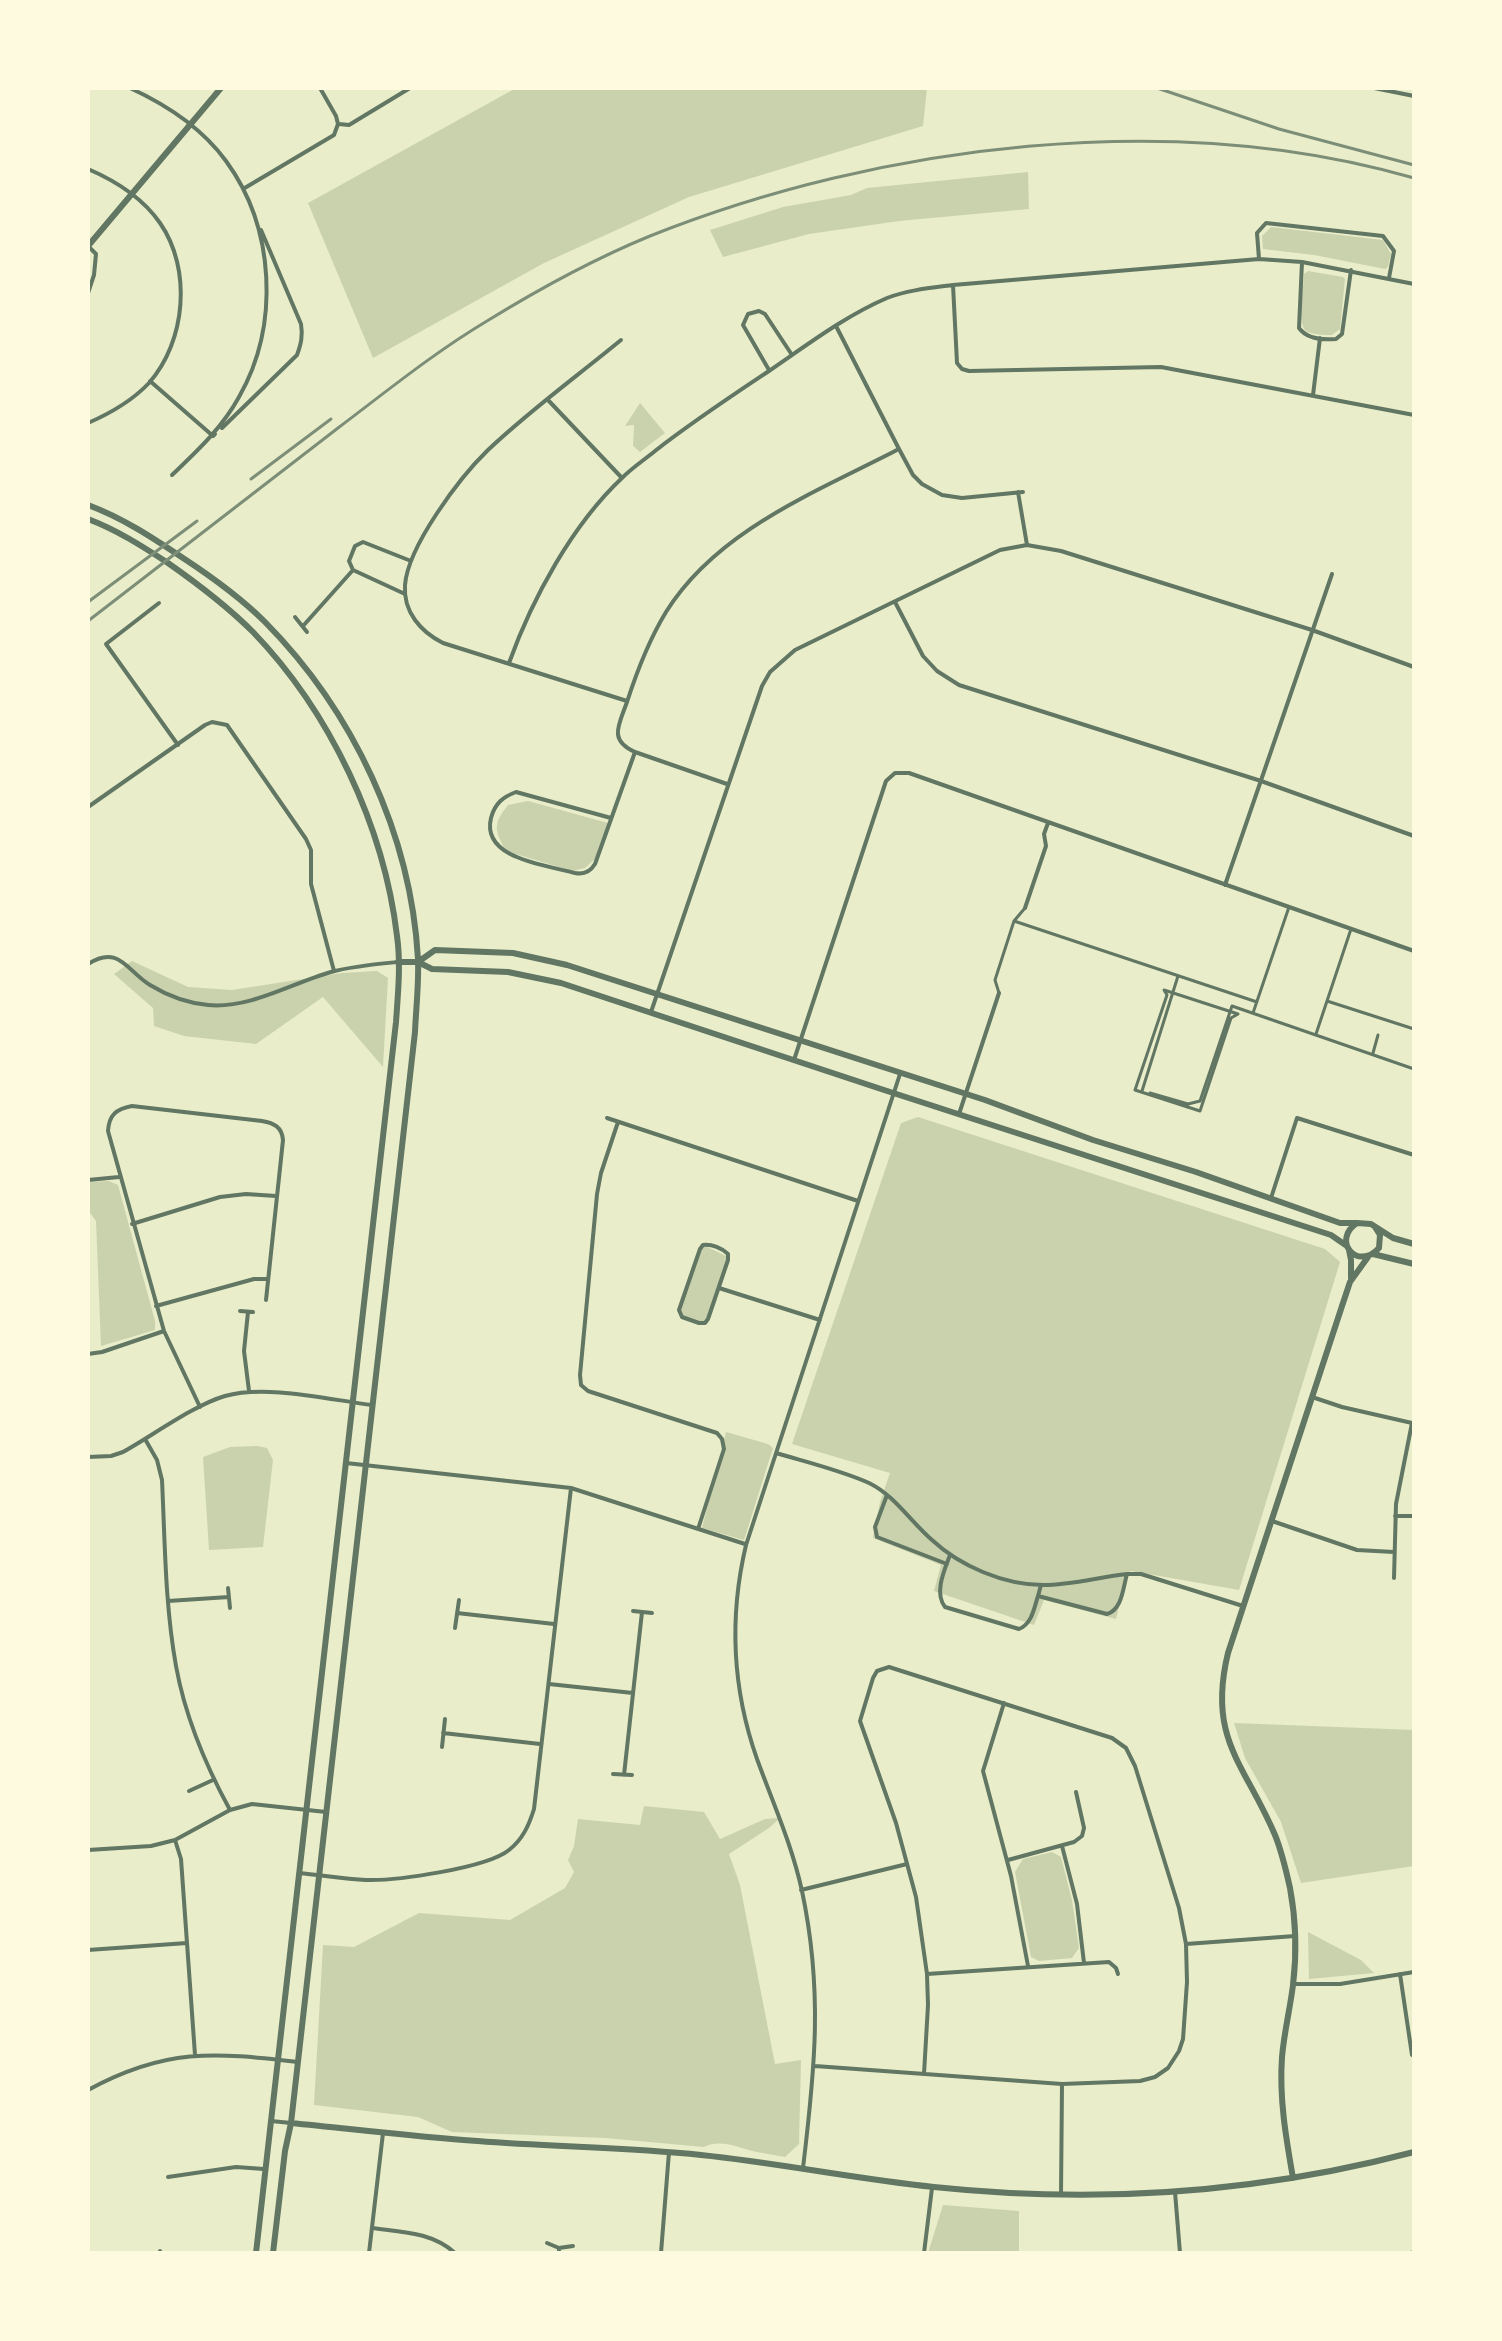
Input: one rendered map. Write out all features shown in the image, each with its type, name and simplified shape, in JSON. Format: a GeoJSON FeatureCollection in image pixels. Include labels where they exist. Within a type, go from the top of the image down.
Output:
{"type":"FeatureCollection","features":[{"type":"Feature","properties":{"kind":"street"},"geometry":{"type":"LineString","coordinates":[[130,88],[157,100],[190,124],[226,160],[243,189],[301,324],[302,344],[297,355],[172,475]]}},
{"type":"Feature","properties":{"kind":"street"},"geometry":{"type":"LineString","coordinates":[[88,293],[96,254],[88,246],[221,88]]}},
{"type":"Feature","properties":{"kind":"street"},"geometry":{"type":"LineString","coordinates":[[243,189],[334,135],[338,124],[320,88]]}},
{"type":"Feature","properties":{"kind":"street"},"geometry":{"type":"LineString","coordinates":[[338,124],[349,125],[410,88]]}},
{"type":"Feature","properties":{"kind":"street"},"geometry":{"type":"LineString","coordinates":[[1374,88],[1414,96]]}},
{"type":"Feature","properties":{"kind":"street"},"geometry":{"type":"LineString","coordinates":[[88,169],[120,184],[161,224],[170,241],[181,298],[173,339],[167,355],[150,381],[122,406],[88,423]]}},
{"type":"Feature","properties":{"kind":"street"},"geometry":{"type":"LineString","coordinates":[[213,436],[231,412],[249,378],[263,332],[266,276],[257,221]]}},
{"type":"Feature","properties":{"kind":"street"},"geometry":{"type":"LineString","coordinates":[[1259,259],[1257,233],[1266,223],[1383,236],[1394,251],[1389,278]]}},
{"type":"Feature","properties":{"kind":"street"},"geometry":{"type":"LineString","coordinates":[[509,663],[554,566],[595,509],[622,478],[693,421],[836,326],[890,297],[953,285],[1259,259],[1302,262],[1414,284]]}},
{"type":"Feature","properties":{"kind":"street"},"geometry":{"type":"LineString","coordinates":[[1302,262],[1299,328],[1305,335],[1320,338],[1336,339],[1342,334],[1351,270]]}},
{"type":"Feature","properties":{"kind":"street"},"geometry":{"type":"LineString","coordinates":[[953,285],[957,363],[969,371],[1161,367],[1414,415]]}},
{"type":"Feature","properties":{"kind":"street"},"geometry":{"type":"LineString","coordinates":[[769,370],[743,325],[748,314],[753,311],[765,314],[792,355]]}},
{"type":"Feature","properties":{"kind":"street"},"geometry":{"type":"LineString","coordinates":[[836,326],[913,475],[942,495],[962,498],[1020,492],[1027,545]]}},
{"type":"Feature","properties":{"kind":"street"},"geometry":{"type":"LineString","coordinates":[[1313,395],[1320,338]]}},
{"type":"Feature","properties":{"kind":"street"},"geometry":{"type":"LineString","coordinates":[[621,340],[486,452],[459,482],[411,561],[405,594],[420,628],[443,643],[627,701]]}},
{"type":"Feature","properties":{"kind":"street"},"geometry":{"type":"LineString","coordinates":[[150,381],[213,436]]}},
{"type":"Feature","properties":{"kind":"street"},"geometry":{"type":"LineString","coordinates":[[548,400],[622,478]]}},
{"type":"Feature","properties":{"kind":"street"},"geometry":{"type":"LineString","coordinates":[[728,784],[623,747],[616,734],[656,630],[685,587],[727,544],[798,501],[899,449]]}},
{"type":"Feature","properties":{"kind":"street"},"geometry":{"type":"LineString","coordinates":[[88,505],[113,514],[139,529],[239,598],[308,673],[359,749],[387,814],[402,859],[416,934],[415,1032],[291,2123],[273,2253]]}},
{"type":"Feature","properties":{"kind":"street"},"geometry":{"type":"LineString","coordinates":[[88,519],[130,538],[218,601],[253,632],[300,691],[323,726],[354,785],[369,822],[386,875],[398,939],[396,1023],[256,2253]]}},
{"type":"Feature","properties":{"kind":"street"},"geometry":{"type":"LineString","coordinates":[[405,594],[353,570],[349,561],[355,546],[363,542],[411,561]]}},
{"type":"Feature","properties":{"kind":"street"},"geometry":{"type":"LineString","coordinates":[[651,1012],[762,686],[770,672],[795,650],[1000,550],[1027,545],[1061,551],[1312,630],[1414,667]]}},
{"type":"Feature","properties":{"kind":"street"},"geometry":{"type":"LineString","coordinates":[[303,626],[353,570]]}},
{"type":"Feature","properties":{"kind":"street"},"geometry":{"type":"LineString","coordinates":[[1225,885],[1332,574]]}},
{"type":"Feature","properties":{"kind":"street"},"geometry":{"type":"LineString","coordinates":[[895,602],[923,656],[937,671],[959,685],[1261,781],[1414,836]]}},
{"type":"Feature","properties":{"kind":"street"},"geometry":{"type":"LineString","coordinates":[[159,603],[106,644],[178,745]]}},
{"type":"Feature","properties":{"kind":"street"},"geometry":{"type":"LineString","coordinates":[[295,617],[307,632]]}},
{"type":"Feature","properties":{"kind":"street"},"geometry":{"type":"LineString","coordinates":[[323,726],[338,715]]}},
{"type":"Feature","properties":{"kind":"street"},"geometry":{"type":"LineString","coordinates":[[88,807],[212,722],[227,725],[311,850],[311,884],[334,971]]}},
{"type":"Feature","properties":{"kind":"street"},"geometry":{"type":"LineString","coordinates":[[611,818],[516,792],[498,803],[490,827],[496,845],[507,854],[581,874],[591,870],[595,864],[635,752]]}},
{"type":"Feature","properties":{"kind":"street"},"geometry":{"type":"LineString","coordinates":[[794,1060],[886,781],[895,773],[909,773],[1414,951]]}},
{"type":"Feature","properties":{"kind":"street"},"geometry":{"type":"LineString","coordinates":[[959,1114],[999,993],[995,980],[1014,921],[1025,908],[1046,846],[1044,834],[1048,822]]}},
{"type":"Feature","properties":{"kind":"street"},"geometry":{"type":"LineString","coordinates":[[1253,1013],[1289,907]]}},
{"type":"Feature","properties":{"kind":"street"},"geometry":{"type":"LineString","coordinates":[[1014,921],[1257,1002]]}},
{"type":"Feature","properties":{"kind":"street"},"geometry":{"type":"LineString","coordinates":[[1316,1034],[1351,929]]}},
{"type":"Feature","properties":{"kind":"street"},"geometry":{"type":"LineString","coordinates":[[418,962],[435,950],[513,953],[567,965],[965,1094],[1340,1223],[1366,1222],[1393,1238],[1414,1244]]}},
{"type":"Feature","properties":{"kind":"street"},"geometry":{"type":"LineString","coordinates":[[88,964],[109,957],[123,961],[147,983],[169,995],[211,1005],[249,1000],[334,971],[398,962],[418,962],[432,969],[478,969],[531,975],[1331,1235],[1359,1257],[1370,1255],[1414,1264]]}},
{"type":"Feature","properties":{"kind":"street"},"geometry":{"type":"LineString","coordinates":[[1142,1091],[1178,976]]}},
{"type":"Feature","properties":{"kind":"street"},"geometry":{"type":"LineString","coordinates":[[1164,990],[1238,1014],[1231,1018],[1200,1111],[1135,1088],[1167,995],[1164,990]]}},
{"type":"Feature","properties":{"kind":"street"},"geometry":{"type":"LineString","coordinates":[[1327,1001],[1414,1029]]}},
{"type":"Feature","properties":{"kind":"street"},"geometry":{"type":"LineString","coordinates":[[1135,1088],[1188,1106],[1200,1101],[1232,1006],[1414,1069]]}},
{"type":"Feature","properties":{"kind":"street"},"geometry":{"type":"LineString","coordinates":[[1373,1053],[1378,1035]]}},
{"type":"Feature","properties":{"kind":"street"},"geometry":{"type":"LineString","coordinates":[[803,2168],[815,2066],[812,1950],[801,1890],[779,1812],[753,1745],[739,1689],[734,1620],[746,1545],[900,1074]]}},
{"type":"Feature","properties":{"kind":"street"},"geometry":{"type":"LineString","coordinates":[[200,1407],[164,1331],[156,1306],[108,1131],[111,1116],[132,1106],[273,1124],[281,1130],[283,1140],[266,1300]]}},
{"type":"Feature","properties":{"kind":"street"},"geometry":{"type":"LineString","coordinates":[[607,1118],[858,1201]]}},
{"type":"Feature","properties":{"kind":"street"},"geometry":{"type":"LineString","coordinates":[[1271,1198],[1297,1118],[1414,1155]]}},
{"type":"Feature","properties":{"kind":"street"},"geometry":{"type":"LineString","coordinates":[[618,1122],[597,1194],[581,1385],[588,1391],[717,1433],[722,1439],[724,1449],[698,1529]]}},
{"type":"Feature","properties":{"kind":"street"},"geometry":{"type":"LineString","coordinates":[[88,1180],[119,1177]]}},
{"type":"Feature","properties":{"kind":"street"},"geometry":{"type":"LineString","coordinates":[[132,1224],[220,1197],[246,1194],[276,1196]]}},
{"type":"Feature","properties":{"kind":"street"},"geometry":{"type":"LineString","coordinates":[[1293,2178],[1284,2124],[1282,2081],[1295,1936],[1290,1887],[1276,1836],[1232,1754],[1223,1720],[1221,1687],[1243,1606],[1350,1282],[1352,1265],[1348,1231],[1357,1223]]}},
{"type":"Feature","properties":{"kind":"street"},"geometry":{"type":"LineString","coordinates":[[1350,1282],[1379,1248],[1381,1241],[1375,1227]]}},
{"type":"Feature","properties":{"kind":"street"},"geometry":{"type":"LineString","coordinates":[[703,1245],[716,1247],[728,1254],[719,1288],[705,1323],[679,1314],[703,1245]]}},
{"type":"Feature","properties":{"kind":"street"},"geometry":{"type":"LineString","coordinates":[[156,1306],[254,1279],[267,1279]]}},
{"type":"Feature","properties":{"kind":"street"},"geometry":{"type":"LineString","coordinates":[[719,1288],[820,1320]]}},
{"type":"Feature","properties":{"kind":"street"},"geometry":{"type":"LineString","coordinates":[[240,1311],[250,1312],[244,1351],[249,1391]]}},
{"type":"Feature","properties":{"kind":"street"},"geometry":{"type":"LineString","coordinates":[[88,1354],[164,1331]]}},
{"type":"Feature","properties":{"kind":"street"},"geometry":{"type":"LineString","coordinates":[[88,1457],[123,1452],[216,1399],[249,1391],[372,1405]]}},
{"type":"Feature","properties":{"kind":"street"},"geometry":{"type":"LineString","coordinates":[[1312,1397],[1413,1423],[1395,1516],[1394,1578]]}},
{"type":"Feature","properties":{"kind":"street"},"geometry":{"type":"LineString","coordinates":[[145,1439],[157,1460],[162,1480],[168,1601],[182,1692],[213,1780],[230,1810]]}},
{"type":"Feature","properties":{"kind":"street"},"geometry":{"type":"LineString","coordinates":[[776,1453],[870,1483],[887,1495],[950,1555],[994,1575],[1041,1585],[1127,1574],[1153,1577],[1243,1606]]}},
{"type":"Feature","properties":{"kind":"street"},"geometry":{"type":"LineString","coordinates":[[346,1463],[571,1488],[746,1545]]}},
{"type":"Feature","properties":{"kind":"street"},"geometry":{"type":"LineString","coordinates":[[299,1873],[387,1880],[485,1863],[496,1859],[522,1837],[534,1809],[571,1488]]}},
{"type":"Feature","properties":{"kind":"street"},"geometry":{"type":"LineString","coordinates":[[887,1495],[875,1527],[877,1537],[947,1564]]}},
{"type":"Feature","properties":{"kind":"street"},"geometry":{"type":"LineString","coordinates":[[1395,1516],[1414,1516]]}},
{"type":"Feature","properties":{"kind":"street"},"geometry":{"type":"LineString","coordinates":[[1272,1521],[1357,1550],[1394,1552]]}},
{"type":"Feature","properties":{"kind":"street"},"geometry":{"type":"LineString","coordinates":[[950,1555],[939,1593],[945,1607],[1019,1629],[1029,1621],[1041,1585]]}},
{"type":"Feature","properties":{"kind":"street"},"geometry":{"type":"LineString","coordinates":[[1038,1596],[1107,1614],[1118,1608],[1127,1574]]}},
{"type":"Feature","properties":{"kind":"street"},"geometry":{"type":"LineString","coordinates":[[228,1588],[230,1608]]}},
{"type":"Feature","properties":{"kind":"street"},"geometry":{"type":"LineString","coordinates":[[168,1601],[229,1597]]}},
{"type":"Feature","properties":{"kind":"street"},"geometry":{"type":"LineString","coordinates":[[455,1628],[459,1600]]}},
{"type":"Feature","properties":{"kind":"street"},"geometry":{"type":"LineString","coordinates":[[633,1611],[652,1613]]}},
{"type":"Feature","properties":{"kind":"street"},"geometry":{"type":"LineString","coordinates":[[624,1775],[642,1612]]}},
{"type":"Feature","properties":{"kind":"street"},"geometry":{"type":"LineString","coordinates":[[457,1613],[555,1624]]}},
{"type":"Feature","properties":{"kind":"street"},"geometry":{"type":"LineString","coordinates":[[815,2066],[924,2074],[1062,2084],[1140,2081],[1155,2077],[1168,2068],[1183,2039],[1186,1944],[1179,1908],[1135,1766],[1126,1748],[1112,1738],[895,1667],[877,1671],[860,1721],[896,1823],[916,1897],[927,1974],[924,2074]]}},
{"type":"Feature","properties":{"kind":"street"},"geometry":{"type":"LineString","coordinates":[[549,1684],[633,1693]]}},
{"type":"Feature","properties":{"kind":"street"},"geometry":{"type":"LineString","coordinates":[[1004,1703],[983,1771],[1008,1860],[1028,1966]]}},
{"type":"Feature","properties":{"kind":"street"},"geometry":{"type":"LineString","coordinates":[[442,1747],[445,1719]]}},
{"type":"Feature","properties":{"kind":"street"},"geometry":{"type":"LineString","coordinates":[[443,1733],[542,1744]]}},
{"type":"Feature","properties":{"kind":"street"},"geometry":{"type":"LineString","coordinates":[[613,1774],[632,1775]]}},
{"type":"Feature","properties":{"kind":"street"},"geometry":{"type":"LineString","coordinates":[[189,1791],[213,1780]]}},
{"type":"Feature","properties":{"kind":"street"},"geometry":{"type":"LineString","coordinates":[[1008,1860],[1062,1846],[1082,1836],[1084,1828],[1076,1792]]}},
{"type":"Feature","properties":{"kind":"street"},"geometry":{"type":"LineString","coordinates":[[88,1850],[151,1846],[175,1840],[243,1806],[260,1804],[326,1812]]}},
{"type":"Feature","properties":{"kind":"street"},"geometry":{"type":"LineString","coordinates":[[175,1840],[181,1859],[195,2055]]}},
{"type":"Feature","properties":{"kind":"street"},"geometry":{"type":"LineString","coordinates":[[1062,1846],[1077,1904],[1084,1963]]}},
{"type":"Feature","properties":{"kind":"street"},"geometry":{"type":"LineString","coordinates":[[801,1890],[907,1864]]}},
{"type":"Feature","properties":{"kind":"street"},"geometry":{"type":"LineString","coordinates":[[1186,1944],[1295,1936]]}},
{"type":"Feature","properties":{"kind":"street"},"geometry":{"type":"LineString","coordinates":[[88,1950],[187,1943]]}},
{"type":"Feature","properties":{"kind":"street"},"geometry":{"type":"LineString","coordinates":[[927,1974],[1109,1962],[1118,1974]]}},
{"type":"Feature","properties":{"kind":"street"},"geometry":{"type":"LineString","coordinates":[[1293,1984],[1340,1984],[1414,1972]]}},
{"type":"Feature","properties":{"kind":"street"},"geometry":{"type":"LineString","coordinates":[[1400,1974],[1414,2055]]}},
{"type":"Feature","properties":{"kind":"street"},"geometry":{"type":"LineString","coordinates":[[88,2090],[139,2066],[167,2058],[195,2055],[298,2062]]}},
{"type":"Feature","properties":{"kind":"street"},"geometry":{"type":"LineString","coordinates":[[1061,2195],[1062,2084]]}},
{"type":"Feature","properties":{"kind":"street"},"geometry":{"type":"LineString","coordinates":[[271,2121],[478,2142],[669,2151],[932,2187],[1061,2195],[1175,2192],[1293,2178],[1347,2169],[1414,2152]]}},
{"type":"Feature","properties":{"kind":"street"},"geometry":{"type":"LineString","coordinates":[[369,2253],[383,2133]]}},
{"type":"Feature","properties":{"kind":"street"},"geometry":{"type":"LineString","coordinates":[[661,2253],[669,2151]]}},
{"type":"Feature","properties":{"kind":"street"},"geometry":{"type":"LineString","coordinates":[[168,2177],[236,2167],[265,2169]]}},
{"type":"Feature","properties":{"kind":"street"},"geometry":{"type":"LineString","coordinates":[[924,2253],[932,2187]]}},
{"type":"Feature","properties":{"kind":"street"},"geometry":{"type":"LineString","coordinates":[[1175,2192],[1180,2253]]}},
{"type":"Feature","properties":{"kind":"street"},"geometry":{"type":"LineString","coordinates":[[372,2228],[429,2237],[455,2253]]}},
{"type":"Feature","properties":{"kind":"street"},"geometry":{"type":"LineString","coordinates":[[547,2243],[559,2250],[573,2246]]}},
{"type":"Feature","properties":{"kind":"green space"},"geometry":{"type":"Polygon","coordinates":[[[516,88],[927,88],[923,126],[689,197],[544,263],[373,358],[308,203],[516,88]]]}},
{"type":"Feature","properties":{"kind":"green space"},"geometry":{"type":"Polygon","coordinates":[[[1028,172],[1029,209],[899,221],[809,234],[723,257],[710,230],[783,207],[851,195],[867,188],[1028,172]]]}},
{"type":"Feature","properties":{"kind":"green space"},"geometry":{"type":"Polygon","coordinates":[[[1271,227],[1383,240],[1391,254],[1388,267],[1385,269],[1263,249],[1262,236],[1271,227]]]}},
{"type":"Feature","properties":{"kind":"green space"},"geometry":{"type":"Polygon","coordinates":[[[1308,271],[1345,279],[1340,329],[1332,335],[1312,333],[1303,327],[1304,274],[1308,271]]]}},
{"type":"Feature","properties":{"kind":"green space"},"geometry":{"type":"Polygon","coordinates":[[[640,403],[665,433],[640,452],[633,446],[634,425],[625,426],[640,403]]]}},
{"type":"Feature","properties":{"kind":"green space"},"geometry":{"type":"Polygon","coordinates":[[[528,801],[608,823],[597,857],[585,868],[572,871],[506,851],[497,832],[500,817],[508,805],[528,801]]]}},
{"type":"Feature","properties":{"kind":"green space"},"geometry":{"type":"Polygon","coordinates":[[[132,961],[188,987],[232,990],[342,973],[377,971],[388,978],[383,1067],[323,997],[256,1044],[184,1036],[154,1026],[153,1008],[114,974],[132,961]]]}},
{"type":"Feature","properties":{"kind":"green space"},"geometry":{"type":"Polygon","coordinates":[[[918,1117],[1325,1249],[1340,1262],[1239,1590],[1131,1571],[1127,1574],[1116,1619],[1044,1600],[1034,1625],[934,1591],[941,1565],[873,1538],[890,1473],[792,1444],[901,1123],[918,1117]]]}},
{"type":"Feature","properties":{"kind":"green space"},"geometry":{"type":"Polygon","coordinates":[[[109,1181],[118,1185],[155,1330],[101,1346],[96,1221],[88,1210],[88,1182],[109,1181]]]}},
{"type":"Feature","properties":{"kind":"green space"},"geometry":{"type":"Polygon","coordinates":[[[703,1245],[728,1257],[705,1323],[679,1314],[703,1245]]]}},
{"type":"Feature","properties":{"kind":"green space"},"geometry":{"type":"Polygon","coordinates":[[[726,1432],[773,1448],[744,1540],[702,1528],[726,1432]]]}},
{"type":"Feature","properties":{"kind":"green space"},"geometry":{"type":"Polygon","coordinates":[[[230,1447],[267,1448],[273,1460],[263,1547],[209,1550],[203,1457],[230,1447]]]}},
{"type":"Feature","properties":{"kind":"green space"},"geometry":{"type":"Polygon","coordinates":[[[1234,1723],[1414,1730],[1414,1866],[1301,1883],[1281,1822],[1245,1758],[1234,1723]]]}},
{"type":"Feature","properties":{"kind":"green space"},"geometry":{"type":"Polygon","coordinates":[[[644,1806],[704,1812],[720,1839],[765,1819],[780,1818],[729,1854],[740,1885],[775,2064],[801,2060],[799,2144],[785,2157],[724,2144],[704,2147],[605,2138],[452,2132],[418,2117],[314,2105],[323,1945],[354,1947],[419,1913],[510,1920],[565,1888],[574,1872],[568,1860],[574,1846],[578,1819],[640,1825],[644,1806]]]}},
{"type":"Feature","properties":{"kind":"green space"},"geometry":{"type":"Polygon","coordinates":[[[1052,1852],[1061,1857],[1072,1900],[1079,1948],[1072,1958],[1039,1961],[1031,1957],[1015,1872],[1023,1859],[1052,1852]]]}},
{"type":"Feature","properties":{"kind":"green space"},"geometry":{"type":"Polygon","coordinates":[[[1308,1932],[1361,1960],[1374,1973],[1309,1979],[1308,1932]]]}},
{"type":"Feature","properties":{"kind":"green space"},"geometry":{"type":"Polygon","coordinates":[[[943,2205],[1019,2211],[1019,2253],[928,2253],[943,2205]]]}},
{"type":"Feature","properties":{"kind":"railway"},"geometry":{"type":"LineString","coordinates":[[1157,88],[1279,129],[1414,165]]}},
{"type":"Feature","properties":{"kind":"railway"},"geometry":{"type":"LineString","coordinates":[[88,621],[393,386],[468,333],[608,254],[739,204],[833,178],[930,159],[1028,146],[1127,141],[1225,145],[1321,157],[1414,178]]}},
{"type":"Feature","properties":{"kind":"railway"},"geometry":{"type":"LineString","coordinates":[[251,479],[331,419]]}},
{"type":"Feature","properties":{"kind":"railway"},"geometry":{"type":"LineString","coordinates":[[88,602],[197,521]]}}]}
